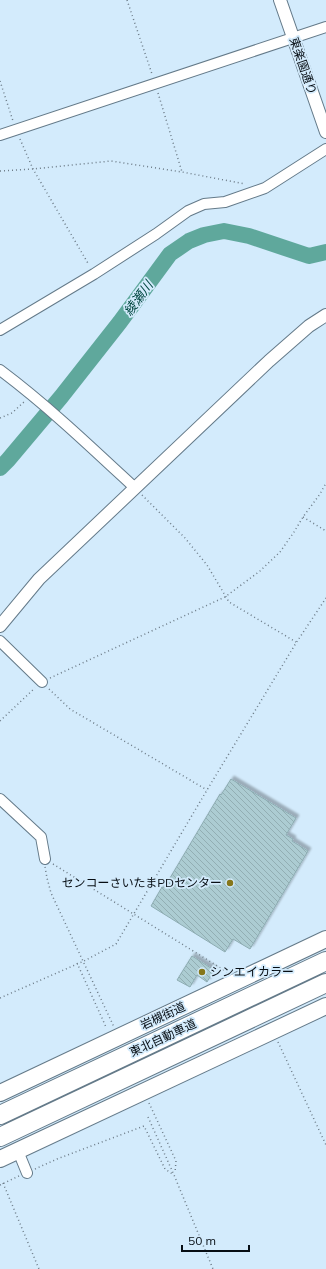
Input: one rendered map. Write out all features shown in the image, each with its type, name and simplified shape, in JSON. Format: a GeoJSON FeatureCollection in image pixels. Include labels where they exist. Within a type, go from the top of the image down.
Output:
{"type":"FeatureCollection","features":[{"type":"Feature","properties":{"kind":"highway","name":"岩槻街道"},"geometry":{"type":"LineString","coordinates":[[0,1093],[112,1032],[245,978],[326,939]]}},
{"type":"Feature","properties":{"kind":"highway","name":"東北自動車道"},"geometry":{"type":"LineString","coordinates":[[0,1115],[326,961]]}},
{"type":"Feature","properties":{"kind":"highway","name":"東北自動車道"},"geometry":{"type":"LineString","coordinates":[[0,1137],[326,983]]}},
{"type":"Feature","properties":{"kind":"highway"},"geometry":{"type":"LineString","coordinates":[[0,1159],[326,1006]]}},
{"type":"Feature","properties":{"kind":"street","name":"東楽園通り"},"geometry":{"type":"LineString","coordinates":[[280,0],[326,132]]}},
{"type":"Feature","properties":{"kind":"street"},"geometry":{"type":"LineString","coordinates":[[0,135],[326,27]]}},
{"type":"Feature","properties":{"kind":"street"},"geometry":{"type":"LineString","coordinates":[[0,330],[94,274],[156,234],[188,211],[204,204],[225,202],[265,188],[326,149]]}},
{"type":"Feature","properties":{"kind":"street"},"geometry":{"type":"LineString","coordinates":[[0,626],[39,579],[269,361],[309,326],[326,315]]}},
{"type":"Feature","properties":{"kind":"street"},"geometry":{"type":"LineString","coordinates":[[0,370],[32,394],[135,488]]}},
{"type":"Feature","properties":{"kind":"street"},"geometry":{"type":"LineString","coordinates":[[0,641],[42,682]]}},
{"type":"Feature","properties":{"kind":"street"},"geometry":{"type":"LineString","coordinates":[[0,799],[41,837],[45,859]]}},
{"type":"Feature","properties":{"kind":"street"},"geometry":{"type":"LineString","coordinates":[[18,1151],[27,1172]]}},
{"type":"Feature","properties":{"kind":"path"},"geometry":{"type":"LineString","coordinates":[[127,0],[182,172]]}},
{"type":"Feature","properties":{"kind":"path"},"geometry":{"type":"LineString","coordinates":[[0,81],[16,130],[33,169],[94,274]]}},
{"type":"Feature","properties":{"kind":"path"},"geometry":{"type":"LineString","coordinates":[[0,171],[112,161],[182,172],[265,188]]}},
{"type":"Feature","properties":{"kind":"path"},"geometry":{"type":"LineString","coordinates":[[0,418],[12,413],[32,394]]}},
{"type":"Feature","properties":{"kind":"path"},"geometry":{"type":"LineString","coordinates":[[0,721],[42,682],[225,596],[260,571],[280,552],[326,483]]}},
{"type":"Feature","properties":{"kind":"path"},"geometry":{"type":"LineString","coordinates":[[135,488],[185,538],[207,565],[229,602],[296,643]]}},
{"type":"Feature","properties":{"kind":"path"},"geometry":{"type":"LineString","coordinates":[[302,517],[326,531]]}},
{"type":"Feature","properties":{"kind":"path"},"geometry":{"type":"LineString","coordinates":[[0,998],[84,961],[116,944],[296,643],[326,598]]}},
{"type":"Feature","properties":{"kind":"path"},"geometry":{"type":"LineString","coordinates":[[42,682],[70,709],[207,790]]}},
{"type":"Feature","properties":{"kind":"path"},"geometry":{"type":"LineString","coordinates":[[45,859],[227,972],[245,978]]}},
{"type":"Feature","properties":{"kind":"path"},"geometry":{"type":"LineString","coordinates":[[45,859],[47,878],[51,893],[84,961],[112,1032]]}},
{"type":"Feature","properties":{"kind":"path"},"geometry":{"type":"LineString","coordinates":[[77,963],[112,1032]]}},
{"type":"Feature","properties":{"kind":"path"},"geometry":{"type":"LineString","coordinates":[[273,1031],[326,1145]]}},
{"type":"Feature","properties":{"kind":"path"},"geometry":{"type":"LineString","coordinates":[[143,1092],[176,1161],[174,1175]]}},
{"type":"Feature","properties":{"kind":"path"},"geometry":{"type":"LineString","coordinates":[[148,1117],[213,1269]]}},
{"type":"Feature","properties":{"kind":"path"},"geometry":{"type":"LineString","coordinates":[[0,1185],[57,1159],[144,1126],[165,1169],[174,1175]]}},
{"type":"Feature","properties":{"kind":"path"},"geometry":{"type":"LineString","coordinates":[[3,1183],[39,1269]]}},
{"type":"Feature","properties":{"kind":"building"},"geometry":{"type":"Polygon","coordinates":[[[231,779],[296,818],[286,835],[293,839],[292,841],[308,851],[250,949],[233,939],[225,952],[151,906],[162,887],[164,888],[220,794],[221,795],[231,779]]]}},
{"type":"Feature","properties":{"kind":"building"},"geometry":{"type":"Polygon","coordinates":[[[192,956],[214,970],[207,982],[197,975],[190,987],[177,980],[192,956]]]}},
{"type":"Feature","properties":{"kind":"waterway","name":"綾瀬川"},"geometry":{"type":"LineString","coordinates":[[0,468],[61,397],[120,322],[170,254],[189,241],[204,235],[224,231],[249,236],[309,256],[326,252]]}},
{"type":"Feature","properties":{"kind":"place","name":"センコーさいたまPDセンター"},"geometry":{"type":"Point","coordinates":[230,883]}},
{"type":"Feature","properties":{"kind":"place","name":"シンエイカラー"},"geometry":{"type":"Point","coordinates":[202,972]}}]}
